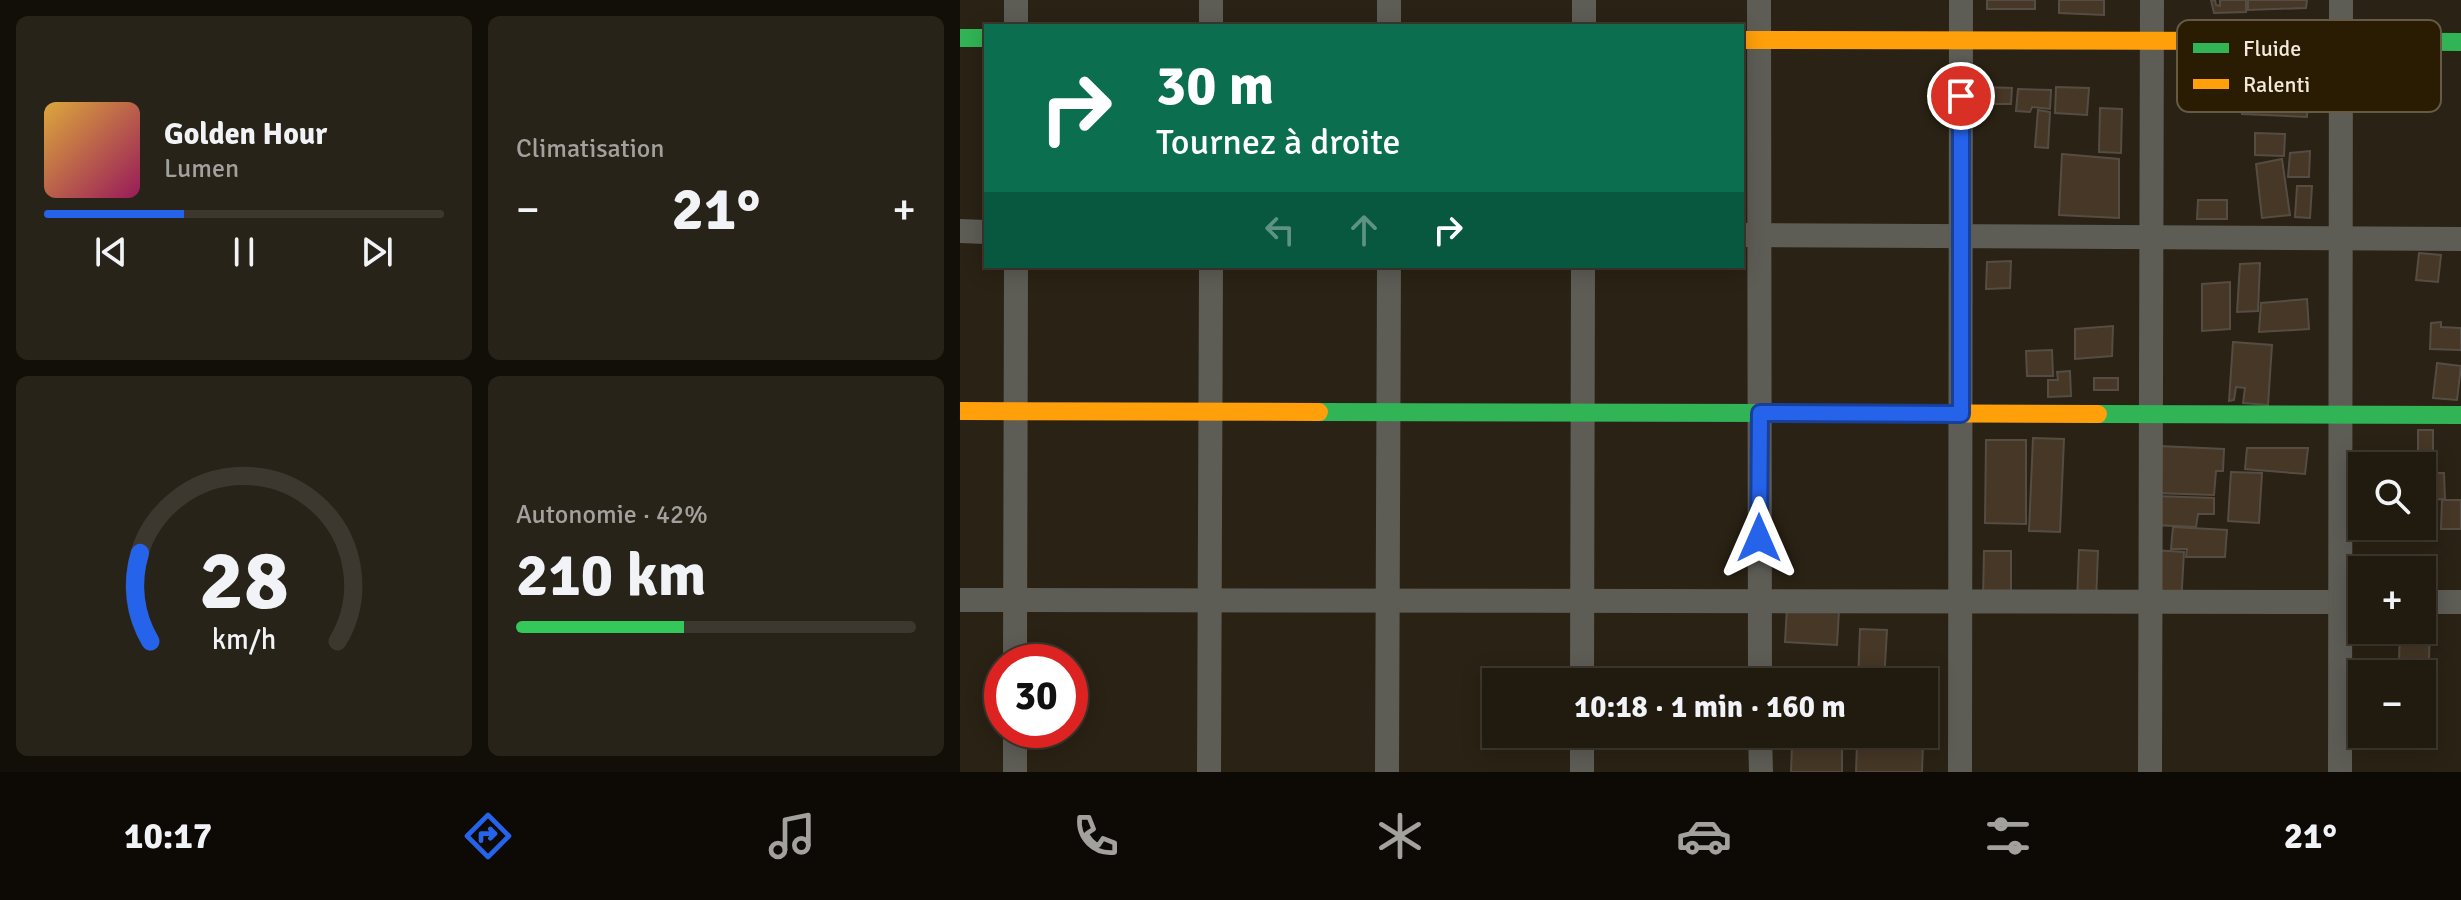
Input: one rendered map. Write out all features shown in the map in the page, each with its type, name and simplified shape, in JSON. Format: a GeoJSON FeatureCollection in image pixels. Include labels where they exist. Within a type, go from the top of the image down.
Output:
{"type":"FeatureCollection","features":[{"type":"Feature","properties":{"kind":"street"},"geometry":{"type":"LineString","coordinates":[[1016,0],[1016,24]]}},
{"type":"Feature","properties":{"kind":"street"},"geometry":{"type":"LineString","coordinates":[[1211,0],[1211,24]]}},
{"type":"Feature","properties":{"kind":"street"},"geometry":{"type":"LineString","coordinates":[[1389,0],[1389,24]]}},
{"type":"Feature","properties":{"kind":"street"},"geometry":{"type":"LineString","coordinates":[[1584,0],[1584,24]]}},
{"type":"Feature","properties":{"kind":"street"},"geometry":{"type":"LineString","coordinates":[[1759,0],[1750,40],[1751,235],[1760,413],[1760,668]]}},
{"type":"Feature","properties":{"kind":"street"},"geometry":{"type":"LineString","coordinates":[[1960,772],[1961,0]]}},
{"type":"Feature","properties":{"kind":"street"},"geometry":{"type":"LineString","coordinates":[[2150,772],[2152,0]]}},
{"type":"Feature","properties":{"kind":"street"},"geometry":{"type":"LineString","coordinates":[[960,38],[984,38]]}},
{"type":"Feature","properties":{"kind":"street"},"geometry":{"type":"LineString","coordinates":[[1750,40],[2177,41]]}},
{"type":"Feature","properties":{"kind":"street"},"geometry":{"type":"LineString","coordinates":[[2441,42],[2461,42]]}},
{"type":"Feature","properties":{"kind":"street"},"geometry":{"type":"LineString","coordinates":[[2341,112],[2341,414],[2349,556]]}},
{"type":"Feature","properties":{"kind":"street"},"geometry":{"type":"LineString","coordinates":[[960,231],[984,232]]}},
{"type":"Feature","properties":{"kind":"street"},"geometry":{"type":"LineString","coordinates":[[1751,235],[2461,239]]}},
{"type":"Feature","properties":{"kind":"street"},"geometry":{"type":"LineString","coordinates":[[1015,644],[1016,268]]}},
{"type":"Feature","properties":{"kind":"street"},"geometry":{"type":"LineString","coordinates":[[1209,772],[1211,268]]}},
{"type":"Feature","properties":{"kind":"street"},"geometry":{"type":"LineString","coordinates":[[1387,772],[1389,268]]}},
{"type":"Feature","properties":{"kind":"street"},"geometry":{"type":"LineString","coordinates":[[1582,668],[1583,268]]}},
{"type":"Feature","properties":{"kind":"street"},"geometry":{"type":"LineString","coordinates":[[960,411],[2461,415]]}},
{"type":"Feature","properties":{"kind":"street"},"geometry":{"type":"LineString","coordinates":[[960,600],[2348,602]]}},
{"type":"Feature","properties":{"kind":"street"},"geometry":{"type":"LineString","coordinates":[[2436,602],[2461,602]]}},
{"type":"Feature","properties":{"kind":"street"},"geometry":{"type":"LineString","coordinates":[[2340,772],[2348,644]]}},
{"type":"Feature","properties":{"kind":"street"},"geometry":{"type":"LineString","coordinates":[[1015,748],[1015,772]]}},
{"type":"Feature","properties":{"kind":"street"},"geometry":{"type":"LineString","coordinates":[[1582,748],[1582,772]]}},
{"type":"Feature","properties":{"kind":"street"},"geometry":{"type":"LineString","coordinates":[[1760,748],[1761,772]]}},
{"type":"Feature","properties":{"kind":"building"},"geometry":{"type":"Polygon","coordinates":[[[1987,0],[2035,0],[2035,9],[1987,9],[1987,0]]]}},
{"type":"Feature","properties":{"kind":"building"},"geometry":{"type":"Polygon","coordinates":[[[2059,0],[2104,0],[2104,15],[2059,13],[2059,0]]]}},
{"type":"Feature","properties":{"kind":"building"},"geometry":{"type":"Polygon","coordinates":[[[2211,0],[2220,6],[2220,0],[2246,0],[2246,12],[2214,13],[2211,0]]]}},
{"type":"Feature","properties":{"kind":"building"},"geometry":{"type":"Polygon","coordinates":[[[2248,0],[2307,0],[2306,8],[2248,10],[2248,0]]]}},
{"type":"Feature","properties":{"kind":"building"},"geometry":{"type":"Polygon","coordinates":[[[1985,87],[2012,88],[2011,104],[1984,104],[1985,87]]]}},
{"type":"Feature","properties":{"kind":"building"},"geometry":{"type":"Polygon","coordinates":[[[2056,87],[2089,88],[2087,115],[2055,113],[2056,87]]]}},
{"type":"Feature","properties":{"kind":"building"},"geometry":{"type":"Polygon","coordinates":[[[2018,89],[2051,90],[2050,109],[2032,107],[2030,112],[2016,111],[2018,89]]]}},
{"type":"Feature","properties":{"kind":"building"},"geometry":{"type":"Polygon","coordinates":[[[2100,108],[2122,109],[2121,153],[2099,152],[2100,108]]]}},
{"type":"Feature","properties":{"kind":"building"},"geometry":{"type":"Polygon","coordinates":[[[2038,110],[2050,112],[2048,148],[2035,147],[2038,110]]]}},
{"type":"Feature","properties":{"kind":"building"},"geometry":{"type":"Polygon","coordinates":[[[2242,112],[2307,112],[2307,117],[2242,112]]]}},
{"type":"Feature","properties":{"kind":"building"},"geometry":{"type":"Polygon","coordinates":[[[2255,133],[2285,134],[2284,156],[2255,155],[2255,133]]]}},
{"type":"Feature","properties":{"kind":"building"},"geometry":{"type":"Polygon","coordinates":[[[2310,151],[2309,177],[2288,177],[2290,153],[2310,151]]]}},
{"type":"Feature","properties":{"kind":"building"},"geometry":{"type":"Polygon","coordinates":[[[2062,154],[2119,159],[2119,218],[2059,215],[2062,154]]]}},
{"type":"Feature","properties":{"kind":"building"},"geometry":{"type":"Polygon","coordinates":[[[2282,159],[2290,215],[2262,218],[2256,164],[2282,159]]]}},
{"type":"Feature","properties":{"kind":"building"},"geometry":{"type":"Polygon","coordinates":[[[2297,186],[2312,186],[2310,218],[2295,217],[2297,186]]]}},
{"type":"Feature","properties":{"kind":"building"},"geometry":{"type":"Polygon","coordinates":[[[2198,200],[2227,200],[2227,219],[2197,219],[2198,200]]]}},
{"type":"Feature","properties":{"kind":"building"},"geometry":{"type":"Polygon","coordinates":[[[2419,253],[2441,255],[2438,282],[2416,280],[2419,253]]]}},
{"type":"Feature","properties":{"kind":"building"},"geometry":{"type":"Polygon","coordinates":[[[2011,261],[2010,288],[1986,289],[1987,262],[2011,261]]]}},
{"type":"Feature","properties":{"kind":"building"},"geometry":{"type":"Polygon","coordinates":[[[2260,263],[2258,311],[2237,312],[2240,264],[2260,263]]]}},
{"type":"Feature","properties":{"kind":"building"},"geometry":{"type":"Polygon","coordinates":[[[2230,282],[2230,329],[2202,331],[2202,284],[2230,282]]]}},
{"type":"Feature","properties":{"kind":"building"},"geometry":{"type":"Polygon","coordinates":[[[2307,299],[2309,329],[2259,332],[2261,303],[2307,299]]]}},
{"type":"Feature","properties":{"kind":"building"},"geometry":{"type":"Polygon","coordinates":[[[2441,322],[2441,327],[2461,328],[2461,350],[2430,349],[2431,323],[2441,322]]]}},
{"type":"Feature","properties":{"kind":"building"},"geometry":{"type":"Polygon","coordinates":[[[2113,326],[2112,356],[2075,359],[2075,329],[2113,326]]]}},
{"type":"Feature","properties":{"kind":"building"},"geometry":{"type":"Polygon","coordinates":[[[2233,342],[2272,345],[2268,405],[2243,403],[2245,388],[2236,387],[2234,400],[2229,401],[2233,342]]]}},
{"type":"Feature","properties":{"kind":"building"},"geometry":{"type":"Polygon","coordinates":[[[2052,350],[2053,376],[2027,376],[2026,351],[2052,350]]]}},
{"type":"Feature","properties":{"kind":"building"},"geometry":{"type":"Polygon","coordinates":[[[2437,363],[2461,366],[2457,400],[2433,398],[2437,363]]]}},
{"type":"Feature","properties":{"kind":"building"},"geometry":{"type":"Polygon","coordinates":[[[2070,371],[2071,396],[2048,397],[2048,380],[2058,380],[2057,372],[2070,371]]]}},
{"type":"Feature","properties":{"kind":"building"},"geometry":{"type":"Polygon","coordinates":[[[2094,378],[2118,378],[2118,390],[2094,390],[2094,378]]]}},
{"type":"Feature","properties":{"kind":"building"},"geometry":{"type":"Polygon","coordinates":[[[2418,430],[2433,430],[2433,451],[2418,451],[2418,430]]]}},
{"type":"Feature","properties":{"kind":"building"},"geometry":{"type":"Polygon","coordinates":[[[2033,438],[2064,439],[2060,532],[2029,531],[2033,438]]]}},
{"type":"Feature","properties":{"kind":"building"},"geometry":{"type":"Polygon","coordinates":[[[1986,440],[2026,440],[2026,524],[1985,523],[1986,440]]]}},
{"type":"Feature","properties":{"kind":"building"},"geometry":{"type":"Polygon","coordinates":[[[2159,446],[2224,449],[2223,471],[2216,471],[2214,495],[2156,493],[2159,446]]]}},
{"type":"Feature","properties":{"kind":"building"},"geometry":{"type":"Polygon","coordinates":[[[2247,448],[2308,448],[2305,474],[2245,469],[2247,448]]]}},
{"type":"Feature","properties":{"kind":"building"},"geometry":{"type":"Polygon","coordinates":[[[2231,472],[2262,473],[2259,523],[2228,521],[2231,472]]]}},
{"type":"Feature","properties":{"kind":"building"},"geometry":{"type":"Polygon","coordinates":[[[2436,473],[2444,473],[2445,499],[2436,499],[2436,473]]]}},
{"type":"Feature","properties":{"kind":"building"},"geometry":{"type":"Polygon","coordinates":[[[2154,496],[2214,498],[2214,514],[2198,514],[2196,527],[2154,525],[2154,496]]]}},
{"type":"Feature","properties":{"kind":"building"},"geometry":{"type":"Polygon","coordinates":[[[2442,500],[2461,500],[2461,529],[2441,529],[2442,500]]]}},
{"type":"Feature","properties":{"kind":"building"},"geometry":{"type":"Polygon","coordinates":[[[2173,527],[2227,530],[2225,557],[2186,557],[2187,549],[2171,549],[2173,527]]]}},
{"type":"Feature","properties":{"kind":"building"},"geometry":{"type":"Polygon","coordinates":[[[2079,550],[2098,551],[2096,603],[2077,603],[2079,550]]]}},
{"type":"Feature","properties":{"kind":"building"},"geometry":{"type":"Polygon","coordinates":[[[2153,550],[2184,552],[2181,605],[2151,603],[2153,550]]]}},
{"type":"Feature","properties":{"kind":"building"},"geometry":{"type":"Polygon","coordinates":[[[1984,551],[2011,551],[2011,600],[1983,599],[1984,551]]]}},
{"type":"Feature","properties":{"kind":"building"},"geometry":{"type":"Polygon","coordinates":[[[1787,607],[1839,610],[1837,645],[1785,642],[1787,607]]]}},
{"type":"Feature","properties":{"kind":"building"},"geometry":{"type":"Polygon","coordinates":[[[1860,629],[1887,630],[1885,668],[1859,668],[1860,629]]]}},
{"type":"Feature","properties":{"kind":"building"},"geometry":{"type":"Polygon","coordinates":[[[2400,644],[2429,644],[2429,660],[2399,660],[2400,644]]]}},
{"type":"Feature","properties":{"kind":"building"},"geometry":{"type":"Polygon","coordinates":[[[1792,748],[1842,748],[1842,772],[1791,772],[1792,748]]]}},
{"type":"Feature","properties":{"kind":"building"},"geometry":{"type":"Polygon","coordinates":[[[1857,748],[1923,748],[1922,772],[1856,772],[1857,748]]]}},
{"type":"Feature","properties":{"kind":"traffic: fast"},"geometry":{"type":"LineString","coordinates":[[960,38],[984,38]]}},
{"type":"Feature","properties":{"kind":"traffic: fast"},"geometry":{"type":"LineString","coordinates":[[2441,42],[2461,42]]}},
{"type":"Feature","properties":{"kind":"traffic: fast"},"geometry":{"type":"LineString","coordinates":[[1319,412],[1830,413]]}},
{"type":"Feature","properties":{"kind":"traffic: fast"},"geometry":{"type":"LineString","coordinates":[[2098,414],[2461,415]]}},
{"type":"Feature","properties":{"kind":"traffic: slow"},"geometry":{"type":"LineString","coordinates":[[1744,40],[2177,41]]}},
{"type":"Feature","properties":{"kind":"traffic: slow"},"geometry":{"type":"LineString","coordinates":[[960,411],[1319,412]]}},
{"type":"Feature","properties":{"kind":"traffic: slow"},"geometry":{"type":"LineString","coordinates":[[1830,413],[2098,414]]}},
{"type":"Feature","properties":{"kind":"route"},"geometry":{"type":"LineString","coordinates":[[1759,538],[1760,413],[1961,414],[1961,96]]}}]}
